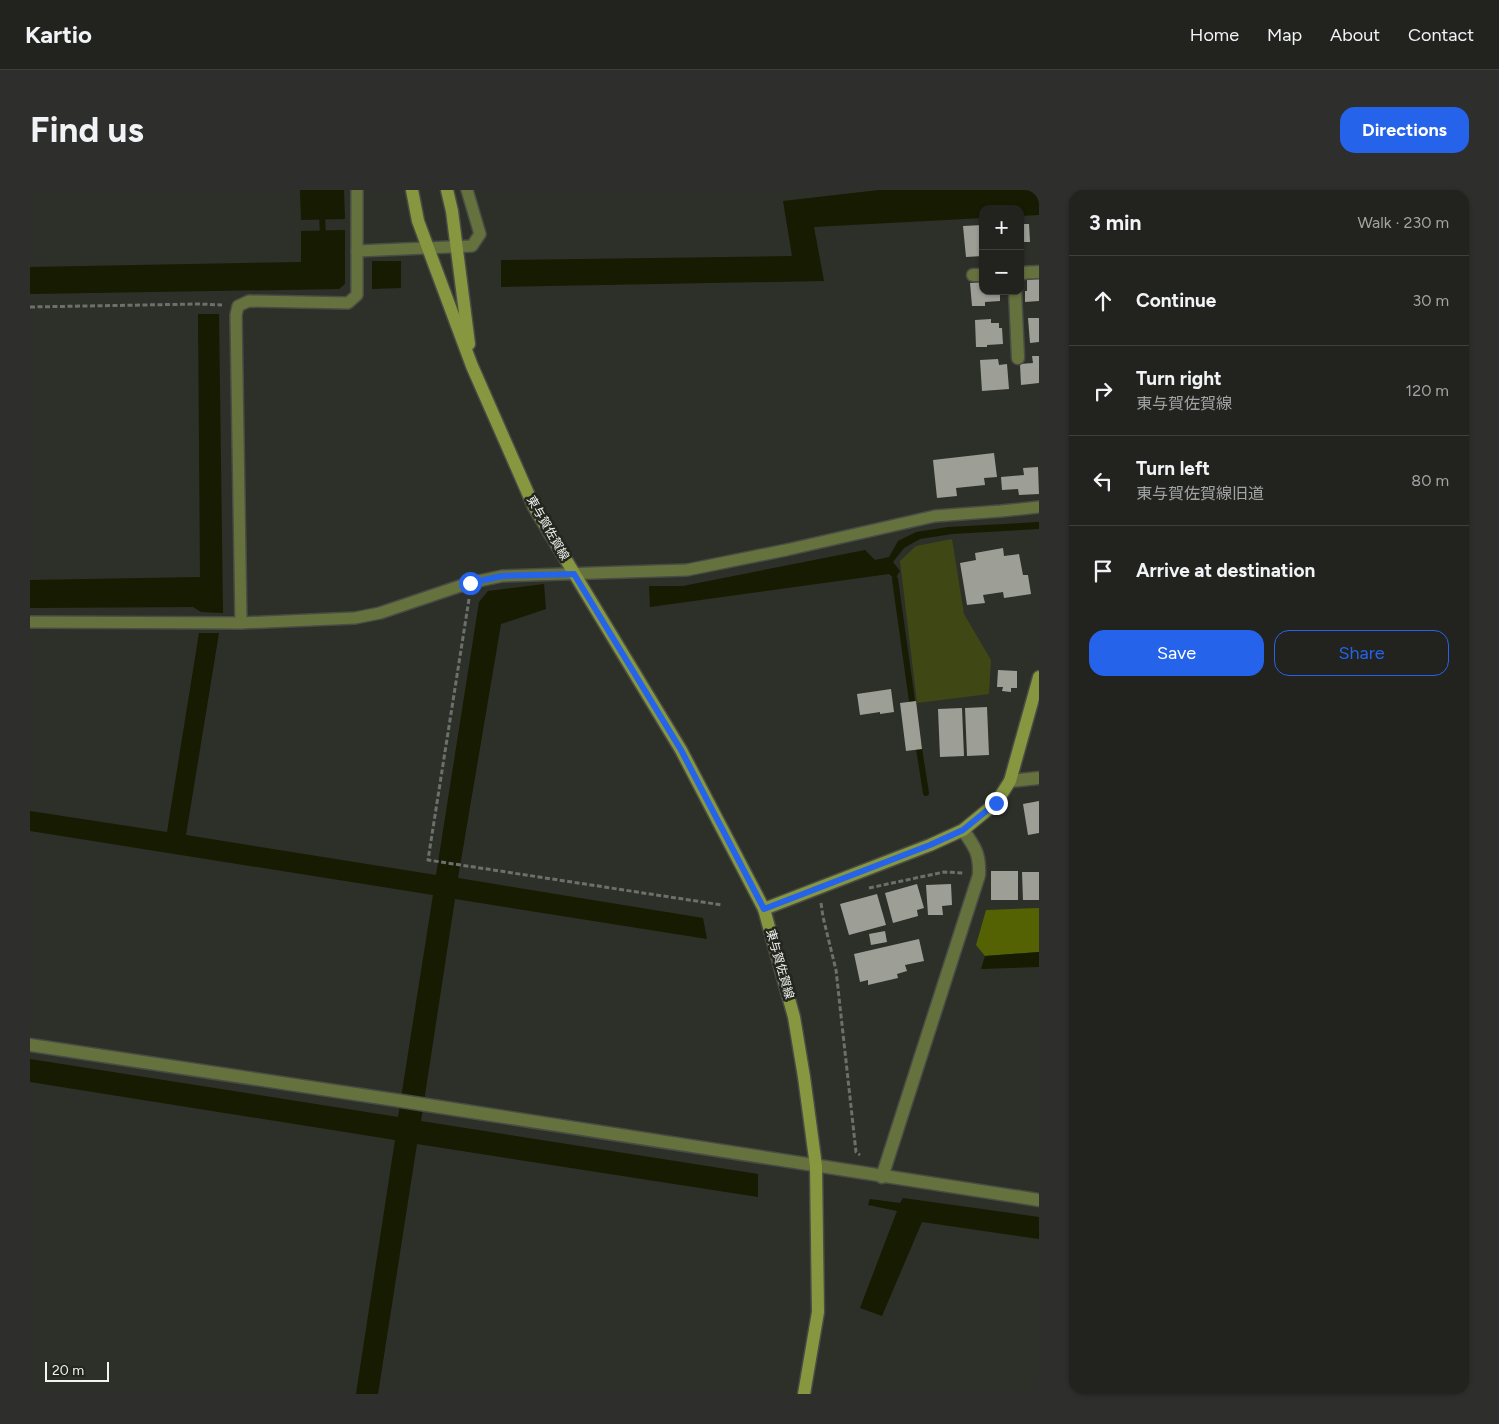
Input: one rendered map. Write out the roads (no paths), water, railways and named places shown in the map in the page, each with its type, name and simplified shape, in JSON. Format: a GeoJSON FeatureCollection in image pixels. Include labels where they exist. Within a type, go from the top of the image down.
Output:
{"type":"FeatureCollection","features":[{"type":"Feature","properties":{"kind":"main road","name":"東与賀佐賀線"},"geometry":{"type":"LineString","coordinates":[[412,190],[418,221],[472,366],[534,507],[681,750],[764,909],[794,1017],[816,1166],[818,1312],[804,1394]]}},
{"type":"Feature","properties":{"kind":"main road","name":"東与賀佐賀線"},"geometry":{"type":"LineString","coordinates":[[447,190],[452,211],[472,366]]}},
{"type":"Feature","properties":{"kind":"main road"},"geometry":{"type":"LineString","coordinates":[[764,909],[930,845],[963,830],[996,803],[1010,781],[1039,678]]}},
{"type":"Feature","properties":{"kind":"street"},"geometry":{"type":"LineString","coordinates":[[1024,273],[1039,272]]}},
{"type":"Feature","properties":{"kind":"street"},"geometry":{"type":"LineString","coordinates":[[1015,295],[1018,358]]}},
{"type":"Feature","properties":{"kind":"street"},"geometry":{"type":"LineString","coordinates":[[1010,781],[1039,778]]}},
{"type":"Feature","properties":{"kind":"street"},"geometry":{"type":"LineString","coordinates":[[882,1176],[979,875],[980,862],[974,846],[963,830]]}},
{"type":"Feature","properties":{"kind":"street"},"geometry":{"type":"LineString","coordinates":[[30,1045],[1039,1200]]}},
{"type":"Feature","properties":{"kind":"lane"},"geometry":{"type":"LineString","coordinates":[[241,623],[236,315],[238,306],[249,301],[348,302],[357,295],[357,190]]}},
{"type":"Feature","properties":{"kind":"lane"},"geometry":{"type":"LineString","coordinates":[[357,251],[472,246],[480,234],[468,190]]}},
{"type":"Feature","properties":{"kind":"lane"},"geometry":{"type":"LineString","coordinates":[[30,622],[241,623],[355,618],[380,613],[470,583],[502,576],[687,570],[786,550],[935,516],[1039,507]]}},
{"type":"Feature","properties":{"kind":"waterway"},"geometry":{"type":"LineString","coordinates":[[322,211],[323,239]]}},
{"type":"Feature","properties":{"kind":"waterway"},"geometry":{"type":"LineString","coordinates":[[895,579],[913,708]]}},
{"type":"Feature","properties":{"kind":"waterway"},"geometry":{"type":"LineString","coordinates":[[918,742],[926,793]]}}]}
